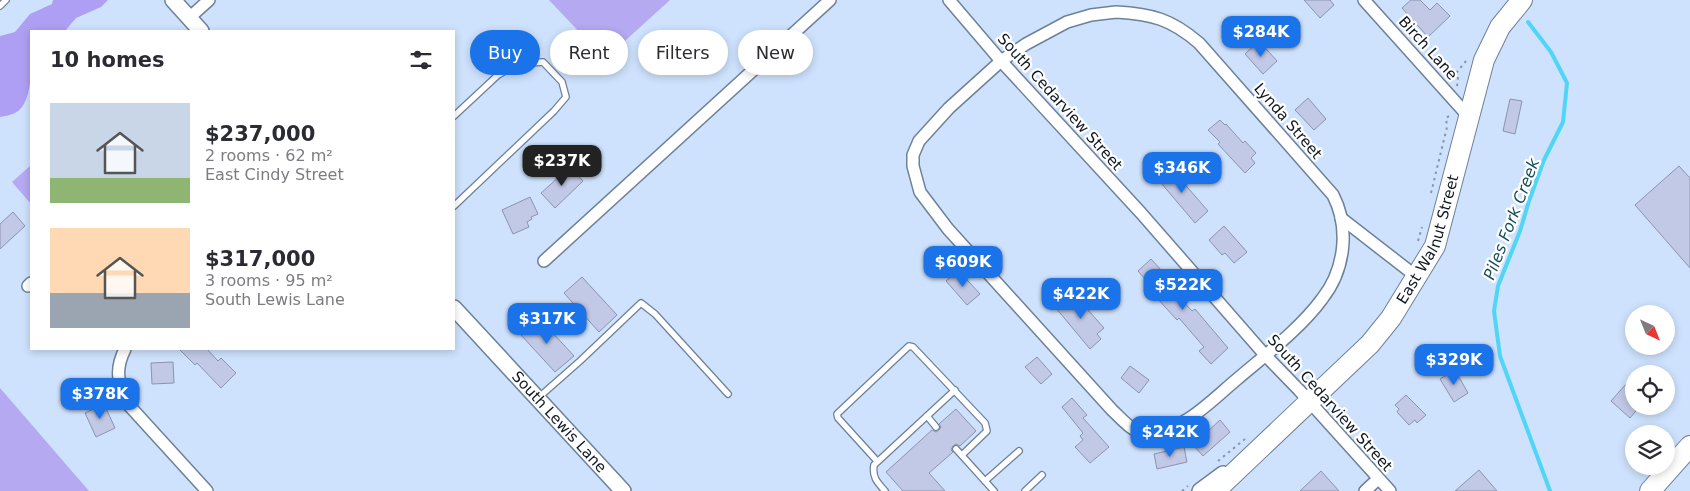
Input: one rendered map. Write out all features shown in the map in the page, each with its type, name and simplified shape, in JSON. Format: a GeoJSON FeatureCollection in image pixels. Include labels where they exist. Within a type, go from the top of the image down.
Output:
{"type":"FeatureCollection","features":[{"type":"Feature","properties":{"kind":"highway","name":"East Walnut Street"},"geometry":{"type":"LineString","coordinates":[[1215,491],[1359,355],[1391,318],[1411,272],[1435,246],[1484,60],[1500,27],[1522,0]]}},
{"type":"Feature","properties":{"kind":"highway"},"geometry":{"type":"LineString","coordinates":[[1650,491],[1690,446]]}},
{"type":"Feature","properties":{"kind":"street"},"geometry":{"type":"LineString","coordinates":[[173,0],[200,30]]}},
{"type":"Feature","properties":{"kind":"street"},"geometry":{"type":"LineString","coordinates":[[189,18],[209,0]]}},
{"type":"Feature","properties":{"kind":"street"},"geometry":{"type":"LineString","coordinates":[[544,261],[830,0]]}},
{"type":"Feature","properties":{"kind":"street","name":"South Cedarview Street"},"geometry":{"type":"LineString","coordinates":[[949,0],[1001,61],[1141,213],[1265,355],[1390,491]]}},
{"type":"Feature","properties":{"kind":"street"},"geometry":{"type":"LineString","coordinates":[[1116,12],[1117,0]]}},
{"type":"Feature","properties":{"kind":"street","name":"Birch Lane"},"geometry":{"type":"LineString","coordinates":[[1364,0],[1469,117]]}},
{"type":"Feature","properties":{"kind":"street","name":"Lynda Street"},"geometry":{"type":"LineString","coordinates":[[1116,12],[1142,13],[1182,28],[1199,43],[1333,195],[1340,208],[1344,240],[1341,258],[1324,298],[1265,355],[1181,424],[1152,433],[1137,433],[1112,410],[948,230],[920,192],[913,166],[913,155],[919,141],[949,108],[1001,61],[1026,44],[1067,22],[1091,15],[1116,12]]}},
{"type":"Feature","properties":{"kind":"street"},"geometry":{"type":"LineString","coordinates":[[1341,218],[1411,272]]}},
{"type":"Feature","properties":{"kind":"street","name":"South Lewis Lane"},"geometry":{"type":"LineString","coordinates":[[455,309],[623,491]]}},
{"type":"Feature","properties":{"kind":"street"},"geometry":{"type":"LineString","coordinates":[[124,350],[118,363],[120,385],[125,401],[207,491]]}},
{"type":"Feature","properties":{"kind":"street","name":"East Walnut Street"},"geometry":{"type":"LineString","coordinates":[[1195,488],[1269,440]]}},
{"type":"Feature","properties":{"kind":"street"},"geometry":{"type":"LineString","coordinates":[[1365,491],[1378,479]]}},
{"type":"Feature","properties":{"kind":"lane"},"geometry":{"type":"LineString","coordinates":[[0,6],[6,0]]}},
{"type":"Feature","properties":{"kind":"lane"},"geometry":{"type":"LineString","coordinates":[[455,115],[498,75],[517,64],[543,62],[562,82],[566,97],[554,111],[455,205]]}},
{"type":"Feature","properties":{"kind":"lane"},"geometry":{"type":"LineString","coordinates":[[538,398],[641,303],[655,314],[728,394]]}},
{"type":"Feature","properties":{"kind":"lane"},"geometry":{"type":"LineString","coordinates":[[877,461],[838,418],[837,414],[909,346],[913,347],[985,423],[987,431],[962,455]]}},
{"type":"Feature","properties":{"kind":"lane"},"geometry":{"type":"LineString","coordinates":[[885,491],[874,478],[872,472],[874,465],[955,390]]}},
{"type":"Feature","properties":{"kind":"lane"},"geometry":{"type":"LineString","coordinates":[[927,416],[936,427]]}},
{"type":"Feature","properties":{"kind":"lane"},"geometry":{"type":"LineString","coordinates":[[956,449],[994,491]]}},
{"type":"Feature","properties":{"kind":"lane"},"geometry":{"type":"LineString","coordinates":[[986,481],[1019,451]]}},
{"type":"Feature","properties":{"kind":"lane"},"geometry":{"type":"LineString","coordinates":[[1025,491],[1042,475]]}},
{"type":"Feature","properties":{"kind":"path"},"geometry":{"type":"LineString","coordinates":[[1431,196],[1446,127],[1446,118],[1451,115],[1458,79],[1457,72],[1469,56]]}},
{"type":"Feature","properties":{"kind":"path"},"geometry":{"type":"LineString","coordinates":[[1411,272],[1424,222]]}},
{"type":"Feature","properties":{"kind":"path"},"geometry":{"type":"LineString","coordinates":[[1218,462],[1245,438]]}},
{"type":"Feature","properties":{"kind":"path"},"geometry":{"type":"LineString","coordinates":[[1182,491],[1195,488]]}},
{"type":"Feature","properties":{"kind":"shaded area"},"geometry":{"type":"Polygon","coordinates":[[[53,0],[108,0],[101,7],[76,18],[66,30],[30,30],[30,82],[26,99],[22,107],[15,113],[0,117],[0,36],[15,32],[30,14],[52,4],[53,0]]]}},
{"type":"Feature","properties":{"kind":"shaded area"},"geometry":{"type":"Polygon","coordinates":[[[549,0],[670,0],[628,38],[628,30],[577,30],[549,0]]]}},
{"type":"Feature","properties":{"kind":"shaded area"},"geometry":{"type":"Polygon","coordinates":[[[30,166],[30,203],[12,182],[30,166]]]}},
{"type":"Feature","properties":{"kind":"shaded area"},"geometry":{"type":"Polygon","coordinates":[[[0,388],[89,491],[0,491],[0,388]]]}},
{"type":"Feature","properties":{"kind":"building"},"geometry":{"type":"Polygon","coordinates":[[[1304,0],[1330,0],[1334,5],[1320,18],[1304,0]]]}},
{"type":"Feature","properties":{"kind":"building"},"geometry":{"type":"Polygon","coordinates":[[[1411,0],[1420,0],[1430,10],[1437,3],[1450,16],[1428,37],[1402,8],[1411,0]]]}},
{"type":"Feature","properties":{"kind":"building"},"geometry":{"type":"Polygon","coordinates":[[[1259,41],[1277,61],[1263,74],[1245,54],[1259,41]]]}},
{"type":"Feature","properties":{"kind":"building"},"geometry":{"type":"Polygon","coordinates":[[[1308,98],[1326,119],[1314,130],[1295,110],[1308,98]]]}},
{"type":"Feature","properties":{"kind":"building"},"geometry":{"type":"Polygon","coordinates":[[[1510,99],[1522,101],[1515,134],[1503,131],[1510,99]]]}},
{"type":"Feature","properties":{"kind":"building"},"geometry":{"type":"Polygon","coordinates":[[[1220,120],[1256,153],[1251,158],[1255,163],[1245,173],[1218,144],[1220,142],[1208,130],[1220,120]]]}},
{"type":"Feature","properties":{"kind":"building"},"geometry":{"type":"Polygon","coordinates":[[[1169,166],[1208,211],[1195,223],[1156,177],[1169,166]]]}},
{"type":"Feature","properties":{"kind":"building"},"geometry":{"type":"Polygon","coordinates":[[[1679,166],[1690,178],[1690,268],[1635,205],[1679,166]]]}},
{"type":"Feature","properties":{"kind":"building"},"geometry":{"type":"Polygon","coordinates":[[[570,167],[583,181],[555,208],[541,193],[570,167]]]}},
{"type":"Feature","properties":{"kind":"building"},"geometry":{"type":"Polygon","coordinates":[[[530,197],[538,214],[531,217],[532,219],[527,222],[529,227],[513,234],[502,210],[530,197]]]}},
{"type":"Feature","properties":{"kind":"building"},"geometry":{"type":"Polygon","coordinates":[[[13,212],[25,226],[0,249],[0,224],[13,212]]]}},
{"type":"Feature","properties":{"kind":"building"},"geometry":{"type":"Polygon","coordinates":[[[1224,226],[1247,252],[1234,263],[1225,253],[1222,255],[1209,240],[1224,226]]]}},
{"type":"Feature","properties":{"kind":"building"},"geometry":{"type":"Polygon","coordinates":[[[1151,259],[1172,282],[1176,278],[1184,288],[1177,295],[1192,311],[1195,309],[1228,348],[1211,364],[1199,351],[1204,347],[1179,318],[1177,320],[1156,297],[1158,294],[1138,271],[1151,259]]]}},
{"type":"Feature","properties":{"kind":"building"},"geometry":{"type":"Polygon","coordinates":[[[958,270],[980,294],[967,305],[946,281],[958,270]]]}},
{"type":"Feature","properties":{"kind":"building"},"geometry":{"type":"Polygon","coordinates":[[[582,277],[617,315],[599,332],[564,293],[582,277]]]}},
{"type":"Feature","properties":{"kind":"building"},"geometry":{"type":"Polygon","coordinates":[[[1068,296],[1073,301],[1079,296],[1090,309],[1088,310],[1104,328],[1097,334],[1101,339],[1090,349],[1055,307],[1068,296]]]}},
{"type":"Feature","properties":{"kind":"building"},"geometry":{"type":"Polygon","coordinates":[[[538,317],[574,356],[555,372],[520,334],[538,317]]]}},
{"type":"Feature","properties":{"kind":"building"},"geometry":{"type":"Polygon","coordinates":[[[180,350],[208,350],[218,361],[221,358],[236,373],[221,388],[197,363],[195,365],[180,350]]]}},
{"type":"Feature","properties":{"kind":"building"},"geometry":{"type":"Polygon","coordinates":[[[1037,357],[1052,374],[1041,384],[1025,367],[1037,357]]]}},
{"type":"Feature","properties":{"kind":"building"},"geometry":{"type":"Polygon","coordinates":[[[173,362],[174,383],[152,384],[151,363],[173,362]]]}},
{"type":"Feature","properties":{"kind":"building"},"geometry":{"type":"Polygon","coordinates":[[[1130,366],[1149,380],[1139,393],[1121,378],[1130,366]]]}},
{"type":"Feature","properties":{"kind":"building"},"geometry":{"type":"Polygon","coordinates":[[[1455,370],[1468,393],[1454,402],[1440,379],[1455,370]]]}},
{"type":"Feature","properties":{"kind":"building"},"geometry":{"type":"Polygon","coordinates":[[[1625,385],[1625,414],[1611,401],[1625,385]]]}},
{"type":"Feature","properties":{"kind":"building"},"geometry":{"type":"Polygon","coordinates":[[[1406,395],[1426,415],[1417,423],[1415,420],[1409,425],[1397,412],[1399,409],[1395,405],[1406,395]]]}},
{"type":"Feature","properties":{"kind":"building"},"geometry":{"type":"Polygon","coordinates":[[[1072,398],[1087,415],[1083,418],[1109,447],[1090,463],[1075,447],[1083,440],[1080,436],[1083,433],[1062,407],[1072,398]]]}},
{"type":"Feature","properties":{"kind":"building"},"geometry":{"type":"Polygon","coordinates":[[[104,404],[115,428],[96,437],[85,413],[104,404]]]}},
{"type":"Feature","properties":{"kind":"building"},"geometry":{"type":"Polygon","coordinates":[[[956,409],[976,431],[960,446],[956,444],[953,446],[951,450],[953,452],[929,473],[945,491],[903,491],[886,472],[932,430],[936,432],[939,430],[941,427],[939,424],[956,409]]]}},
{"type":"Feature","properties":{"kind":"building"},"geometry":{"type":"Polygon","coordinates":[[[1220,420],[1230,432],[1203,456],[1193,445],[1220,420]]]}},
{"type":"Feature","properties":{"kind":"building"},"geometry":{"type":"Polygon","coordinates":[[[1184,447],[1187,462],[1157,469],[1154,454],[1184,447]]]}},
{"type":"Feature","properties":{"kind":"building"},"geometry":{"type":"Polygon","coordinates":[[[1479,470],[1497,491],[1455,491],[1479,470]]]}},
{"type":"Feature","properties":{"kind":"building"},"geometry":{"type":"Polygon","coordinates":[[[1321,471],[1339,491],[1300,491],[1321,471]]]}},
{"type":"Feature","properties":{"kind":"waterway","name":"Piles Fork Creek"},"geometry":{"type":"LineString","coordinates":[[1528,22],[1551,52],[1567,83],[1563,122],[1544,160],[1529,201],[1520,231],[1498,286],[1494,311],[1500,356],[1550,491]]}}]}
